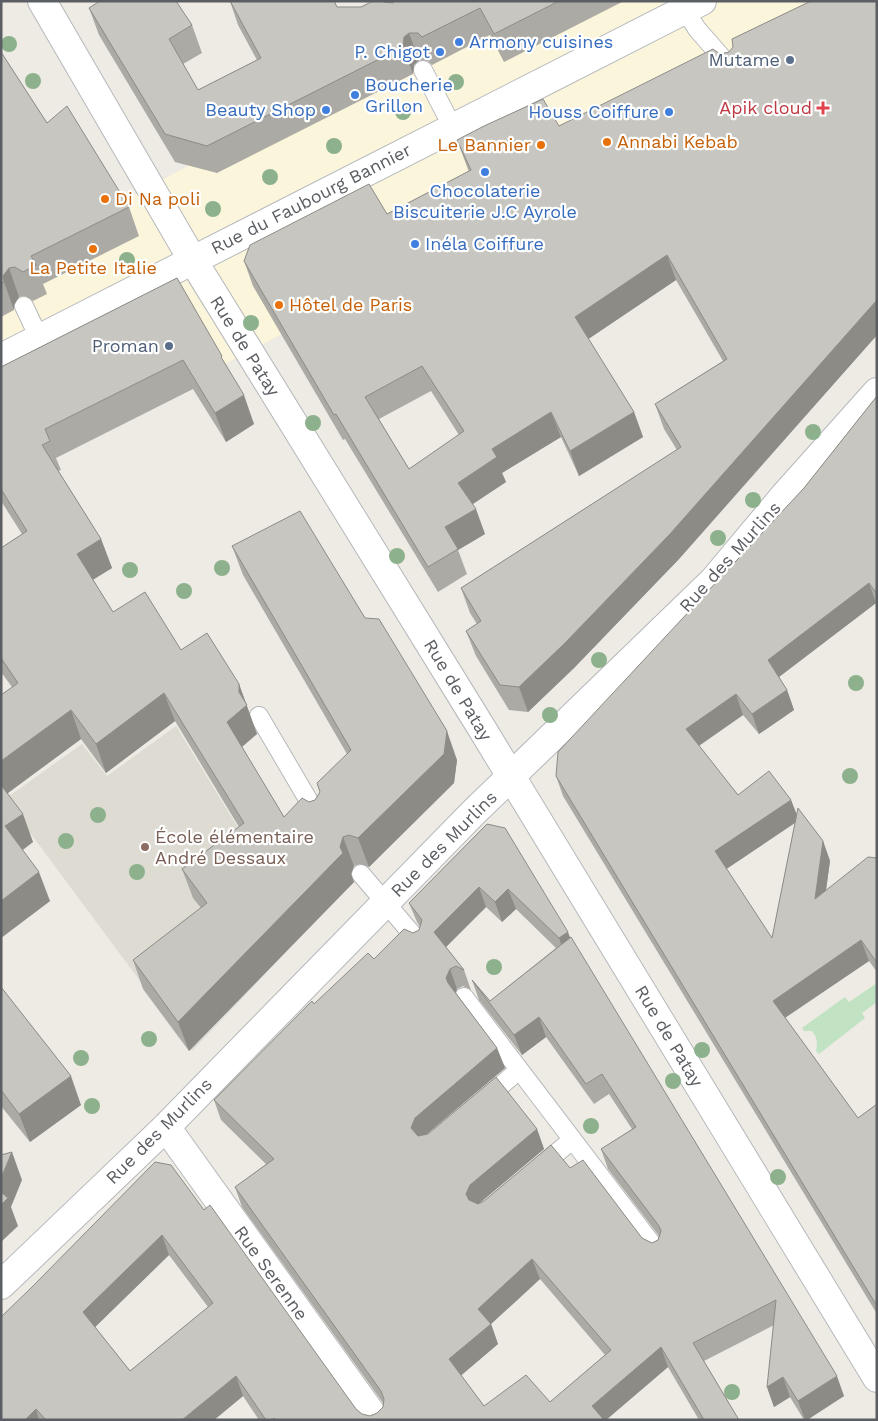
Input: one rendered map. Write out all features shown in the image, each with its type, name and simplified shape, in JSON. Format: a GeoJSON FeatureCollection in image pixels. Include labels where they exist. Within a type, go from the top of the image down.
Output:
{"type":"FeatureCollection","features":[{"type":"Feature","properties":{"kind":"street","name":"Rue de Patay"},"geometry":{"type":"LineString","coordinates":[[42,1],[192,259],[877,1378]]}},
{"type":"Feature","properties":{"kind":"street","name":"Rue du Faubourg Bannier"},"geometry":{"type":"LineString","coordinates":[[1,358],[192,259],[693,6]]}},
{"type":"Feature","properties":{"kind":"street","name":"Rue des Murlins"},"geometry":{"type":"LineString","coordinates":[[1,1285],[166,1127],[474,812],[714,580],[785,495],[877,392]]}},
{"type":"Feature","properties":{"kind":"street","name":"Rue Serenne"},"geometry":{"type":"LineString","coordinates":[[166,1127],[376,1420]]}},
{"type":"Feature","properties":{"kind":"lane"},"geometry":{"type":"LineString","coordinates":[[693,6],[697,29],[732,68]]}},
{"type":"Feature","properties":{"kind":"lane"},"geometry":{"type":"LineString","coordinates":[[423,70],[453,128]]}},
{"type":"Feature","properties":{"kind":"lane"},"geometry":{"type":"LineString","coordinates":[[24,306],[39,338]]}},
{"type":"Feature","properties":{"kind":"lane"},"geometry":{"type":"LineString","coordinates":[[259,716],[320,820]]}},
{"type":"Feature","properties":{"kind":"lane"},"geometry":{"type":"LineString","coordinates":[[361,874],[384,904],[419,942]]}},
{"type":"Feature","properties":{"kind":"lane"},"geometry":{"type":"LineString","coordinates":[[464,997],[658,1252]]}},
{"type":"Feature","properties":{"kind":"lane"},"geometry":{"type":"LineString","coordinates":[[474,1108],[519,1070]]}},
{"type":"Feature","properties":{"kind":"lane"},"geometry":{"type":"LineString","coordinates":[[528,1177],[572,1140]]}},
{"type":"Feature","properties":{"kind":"shaded area"},"geometry":{"type":"Polygon","coordinates":[[[497,1],[877,1],[877,21],[1,482],[1,266],[497,1]]]}},
{"type":"Feature","properties":{"kind":"shaded area","name":"École élémentaire André Dessaux"},"geometry":{"type":"Polygon","coordinates":[[[176,726],[279,895],[307,930],[192,1051],[5,799],[82,744],[107,776],[176,726]]]}},
{"type":"Feature","properties":{"kind":"green space"},"geometry":{"type":"Polygon","coordinates":[[[877,983],[877,1002],[862,1013],[865,1018],[819,1054],[816,1051],[817,1040],[814,1033],[812,1031],[804,1031],[802,1028],[845,997],[849,1002],[877,983]]]}},
{"type":"Feature","properties":{"kind":"building"},"geometry":{"type":"Polygon","coordinates":[[[100,1],[176,1],[192,25],[169,39],[198,90],[261,58],[230,1],[334,1],[337,7],[361,7],[373,1],[393,3],[395,1],[559,1],[494,34],[480,8],[422,37],[418,33],[409,33],[404,37],[403,47],[207,146],[165,134],[89,8],[100,1]]]}},
{"type":"Feature","properties":{"kind":"building"},"geometry":{"type":"Polygon","coordinates":[[[811,1],[877,1],[877,300],[670,534],[565,643],[519,687],[500,685],[466,631],[481,621],[461,588],[681,447],[655,404],[727,359],[667,255],[575,317],[634,412],[570,451],[551,412],[492,449],[497,457],[458,483],[476,509],[445,527],[458,549],[428,567],[336,414],[334,415],[244,261],[250,245],[369,184],[387,214],[471,170],[457,140],[543,99],[559,126],[713,49],[720,54],[729,52],[733,47],[732,39],[811,1]],[[422,366],[365,397],[409,469],[464,431],[422,366]]]}},
{"type":"Feature","properties":{"kind":"building"},"geometry":{"type":"Polygon","coordinates":[[[1,52],[47,123],[67,106],[129,207],[31,256],[36,265],[23,272],[15,267],[9,268],[3,276],[4,282],[1,283],[1,52]]]}},
{"type":"Feature","properties":{"kind":"building"},"geometry":{"type":"Polygon","coordinates":[[[177,278],[244,395],[215,413],[183,360],[45,429],[50,441],[42,445],[101,539],[77,554],[113,612],[145,592],[181,650],[207,633],[239,684],[239,692],[247,705],[227,722],[284,817],[302,798],[309,802],[315,800],[320,792],[317,783],[351,750],[232,546],[300,511],[365,618],[379,619],[447,731],[444,754],[358,838],[349,835],[343,837],[340,847],[343,853],[178,1022],[133,960],[207,903],[182,869],[244,823],[164,693],[96,744],[71,710],[1,761],[1,695],[18,683],[1,658],[1,548],[27,531],[1,489],[1,367],[177,278]]]}},
{"type":"Feature","properties":{"kind":"building"},"geometry":{"type":"Polygon","coordinates":[[[877,396],[877,594],[869,583],[768,660],[787,690],[752,714],[736,694],[686,729],[738,795],[769,771],[791,800],[715,851],[772,938],[798,808],[823,841],[815,899],[868,857],[877,858],[877,963],[861,940],[773,1001],[858,1118],[877,1104],[877,1306],[556,776],[558,752],[804,488],[877,396]]]}},
{"type":"Feature","properties":{"kind":"building"},"geometry":{"type":"Polygon","coordinates":[[[1,785],[23,814],[5,826],[39,872],[1,901],[1,785]]]}},
{"type":"Feature","properties":{"kind":"building"},"geometry":{"type":"Polygon","coordinates":[[[487,824],[505,828],[568,932],[559,938],[508,889],[495,902],[479,887],[434,932],[464,970],[456,966],[450,969],[446,978],[448,983],[497,1048],[415,1118],[411,1128],[418,1136],[428,1134],[496,1077],[537,1129],[470,1185],[466,1194],[469,1200],[478,1204],[484,1201],[551,1145],[570,1168],[583,1160],[642,1238],[652,1243],[658,1240],[661,1231],[659,1226],[601,1149],[636,1127],[602,1074],[586,1084],[539,1017],[514,1035],[472,980],[490,1001],[571,937],[837,1376],[798,1401],[783,1377],[767,1387],[776,1300],[693,1343],[739,1420],[704,1420],[661,1347],[592,1406],[604,1420],[275,1420],[274,1418],[266,1420],[236,1376],[182,1420],[46,1420],[36,1409],[25,1420],[1,1420],[1,1317],[155,1162],[171,1165],[204,1210],[210,1205],[356,1409],[362,1414],[370,1416],[377,1413],[383,1407],[384,1399],[381,1391],[235,1187],[274,1159],[214,1100],[312,1001],[314,1004],[368,953],[374,959],[404,929],[413,933],[419,930],[422,920],[409,903],[487,824]],[[162,1235],[83,1312],[130,1371],[213,1303],[162,1235]],[[532,1259],[478,1309],[491,1324],[449,1359],[484,1406],[526,1375],[550,1402],[611,1350],[532,1259]]]}},
{"type":"Feature","properties":{"kind":"building"},"geometry":{"type":"Polygon","coordinates":[[[1,987],[71,1076],[19,1114],[1,1090],[1,987]]]}},
{"type":"Feature","properties":{"kind":"building"},"geometry":{"type":"Polygon","coordinates":[[[12,1152],[1,1178],[1,1155],[12,1152]]]}},
{"type":"Feature","properties":{"kind":"building"},"geometry":{"type":"Polygon","coordinates":[[[1,1192],[8,1198],[1,1205],[1,1192]]]}},
{"type":"Feature","properties":{"kind":"place","name":"Armony cuisines"},"geometry":{"type":"Point","coordinates":[459,42]}},
{"type":"Feature","properties":{"kind":"place","name":"P. Chigot"},"geometry":{"type":"Point","coordinates":[440,52]}},
{"type":"Feature","properties":{"kind":"place","name":"Mutame"},"geometry":{"type":"Point","coordinates":[790,60]}},
{"type":"Feature","properties":{"kind":"place","name":"Boucherie Grillon"},"geometry":{"type":"Point","coordinates":[355,95]}},
{"type":"Feature","properties":{"kind":"place","name":"Apik cloud"},"geometry":{"type":"Point","coordinates":[823,108]}},
{"type":"Feature","properties":{"kind":"place","name":"Beauty Shop"},"geometry":{"type":"Point","coordinates":[326,110]}},
{"type":"Feature","properties":{"kind":"place","name":"Houss Coiffure"},"geometry":{"type":"Point","coordinates":[669,112]}},
{"type":"Feature","properties":{"kind":"place","name":"Annabi Kebab"},"geometry":{"type":"Point","coordinates":[607,142]}},
{"type":"Feature","properties":{"kind":"place","name":"Le Bannier"},"geometry":{"type":"Point","coordinates":[541,145]}},
{"type":"Feature","properties":{"kind":"place","name":"Chocolaterie Biscuiterie J.C Ayrole"},"geometry":{"type":"Point","coordinates":[485,172]}},
{"type":"Feature","properties":{"kind":"place","name":"Di Na poli"},"geometry":{"type":"Point","coordinates":[105,199]}},
{"type":"Feature","properties":{"kind":"place","name":"Inéla Coiffure"},"geometry":{"type":"Point","coordinates":[415,244]}},
{"type":"Feature","properties":{"kind":"place","name":"La Petite Italie"},"geometry":{"type":"Point","coordinates":[93,249]}},
{"type":"Feature","properties":{"kind":"place","name":"Hôtel de Paris"},"geometry":{"type":"Point","coordinates":[279,305]}},
{"type":"Feature","properties":{"kind":"place","name":"Proman"},"geometry":{"type":"Point","coordinates":[169,346]}},
{"type":"Feature","properties":{"kind":"place","name":"École élémentaire André Dessaux"},"geometry":{"type":"Point","coordinates":[145,847]}}]}
